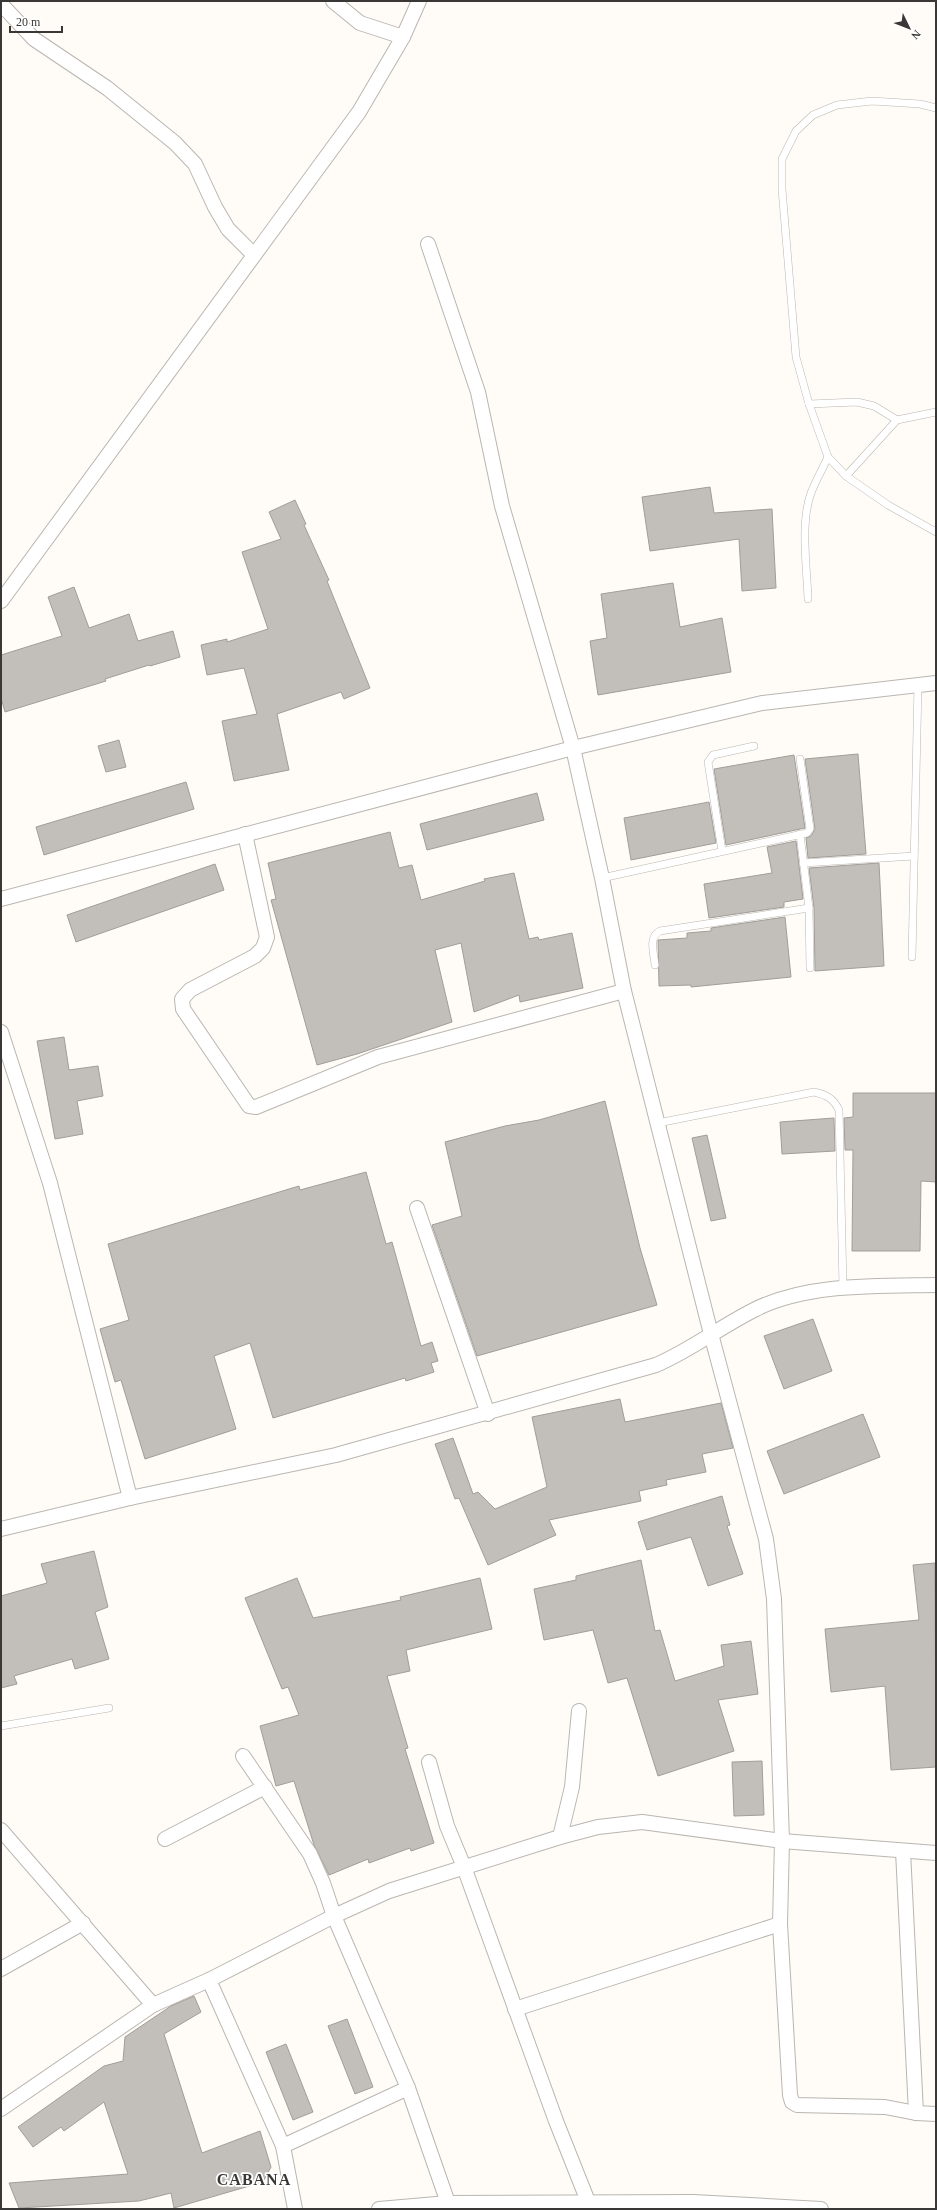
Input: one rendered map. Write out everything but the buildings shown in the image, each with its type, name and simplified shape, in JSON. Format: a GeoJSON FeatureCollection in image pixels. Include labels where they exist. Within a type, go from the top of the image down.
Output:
{"type":"FeatureCollection","features":[{"type":"Feature","properties":{"kind":"street"},"geometry":{"type":"LineString","coordinates":[[333,1],[360,23],[403,37]]}},
{"type":"Feature","properties":{"kind":"street"},"geometry":{"type":"LineString","coordinates":[[1,601],[359,112],[403,37],[419,1]]}},
{"type":"Feature","properties":{"kind":"street"},"geometry":{"type":"LineString","coordinates":[[1,4],[34,39],[107,88],[175,143],[195,164],[215,207],[228,229],[254,255]]}},
{"type":"Feature","properties":{"kind":"street"},"geometry":{"type":"LineString","coordinates":[[428,244],[478,392],[502,506],[573,748],[602,878],[624,991],[711,1334],[766,1539],[774,1600],[782,1841],[780,1924],[790,2095],[792,2102],[797,2105],[885,2107],[916,2113],[936,2114]]}},
{"type":"Feature","properties":{"kind":"street"},"geometry":{"type":"LineString","coordinates":[[1,899],[573,748],[762,703],[936,683]]}},
{"type":"Feature","properties":{"kind":"street"},"geometry":{"type":"LineString","coordinates":[[245,834],[267,937],[263,948],[256,956],[190,990],[182,999],[183,1010],[249,1106],[256,1107],[378,1057],[624,991]]}},
{"type":"Feature","properties":{"kind":"street"},"geometry":{"type":"LineString","coordinates":[[1,1032],[50,1183],[130,1498]]}},
{"type":"Feature","properties":{"kind":"street"},"geometry":{"type":"LineString","coordinates":[[417,1208],[488,1414]]}},
{"type":"Feature","properties":{"kind":"street"},"geometry":{"type":"LineString","coordinates":[[1,1530],[130,1498],[336,1456],[656,1365],[680,1355],[711,1334],[755,1309],[791,1297],[843,1287],[936,1285]]}},
{"type":"Feature","properties":{"kind":"street"},"geometry":{"type":"LineString","coordinates":[[560,1837],[572,1787],[579,1711]]}},
{"type":"Feature","properties":{"kind":"street"},"geometry":{"type":"LineString","coordinates":[[243,1756],[310,1854],[323,1883],[334,1916],[408,2088],[448,2203]]}},
{"type":"Feature","properties":{"kind":"street"},"geometry":{"type":"LineString","coordinates":[[429,1762],[447,1826],[464,1867],[556,2121],[589,2206]]}},
{"type":"Feature","properties":{"kind":"street"},"geometry":{"type":"LineString","coordinates":[[165,1840],[265,1788]]}},
{"type":"Feature","properties":{"kind":"street"},"geometry":{"type":"LineString","coordinates":[[1,2109],[153,2005],[209,1980],[334,1916],[389,1891],[560,1837],[598,1827],[642,1822],[782,1841],[936,1853]]}},
{"type":"Feature","properties":{"kind":"street"},"geometry":{"type":"LineString","coordinates":[[1,1830],[153,2005]]}},
{"type":"Feature","properties":{"kind":"street"},"geometry":{"type":"LineString","coordinates":[[903,1851],[916,2113]]}},
{"type":"Feature","properties":{"kind":"street"},"geometry":{"type":"LineString","coordinates":[[1,1968],[83,1924]]}},
{"type":"Feature","properties":{"kind":"street"},"geometry":{"type":"LineString","coordinates":[[515,2009],[780,1924]]}},
{"type":"Feature","properties":{"kind":"street"},"geometry":{"type":"LineString","coordinates":[[209,1980],[283,2146],[295,2209]]}},
{"type":"Feature","properties":{"kind":"street"},"geometry":{"type":"LineString","coordinates":[[283,2146],[408,2088]]}},
{"type":"Feature","properties":{"kind":"street"},"geometry":{"type":"LineString","coordinates":[[379,2209],[448,2203],[589,2206],[693,2202],[821,2209]]}},
{"type":"Feature","properties":{"kind":"lane"},"geometry":{"type":"LineString","coordinates":[[936,108],[920,104],[872,101],[837,104],[813,115],[796,131],[782,159],[782,189],[796,357],[809,404],[828,457],[846,476],[888,505],[936,532]]}},
{"type":"Feature","properties":{"kind":"lane"},"geometry":{"type":"LineString","coordinates":[[809,404],[857,402],[874,406],[897,420]]}},
{"type":"Feature","properties":{"kind":"lane"},"geometry":{"type":"LineString","coordinates":[[846,476],[897,420],[936,412]]}},
{"type":"Feature","properties":{"kind":"lane"},"geometry":{"type":"LineString","coordinates":[[808,599],[807,508],[811,493],[828,457]]}},
{"type":"Feature","properties":{"kind":"lane"},"geometry":{"type":"LineString","coordinates":[[912,957],[918,686]]}},
{"type":"Feature","properties":{"kind":"lane"},"geometry":{"type":"LineString","coordinates":[[722,851],[708,762],[713,755],[754,746]]}},
{"type":"Feature","properties":{"kind":"lane"},"geometry":{"type":"LineString","coordinates":[[602,878],[807,833],[810,829],[800,759]]}},
{"type":"Feature","properties":{"kind":"lane"},"geometry":{"type":"LineString","coordinates":[[800,834],[809,908],[810,968]]}},
{"type":"Feature","properties":{"kind":"lane"},"geometry":{"type":"LineString","coordinates":[[803,863],[914,856]]}},
{"type":"Feature","properties":{"kind":"lane"},"geometry":{"type":"LineString","coordinates":[[655,965],[652,938],[654,934],[660,931],[809,908]]}},
{"type":"Feature","properties":{"kind":"lane"},"geometry":{"type":"LineString","coordinates":[[658,1123],[814,1092],[827,1095],[835,1101],[839,1110],[843,1287]]}},
{"type":"Feature","properties":{"kind":"lane"},"geometry":{"type":"LineString","coordinates":[[1,1726],[109,1708]]}},
{"type":"Feature","properties":{"kind":"district","name":"CABANA"},"geometry":{"type":"Point","coordinates":[254,2179]}}]}
